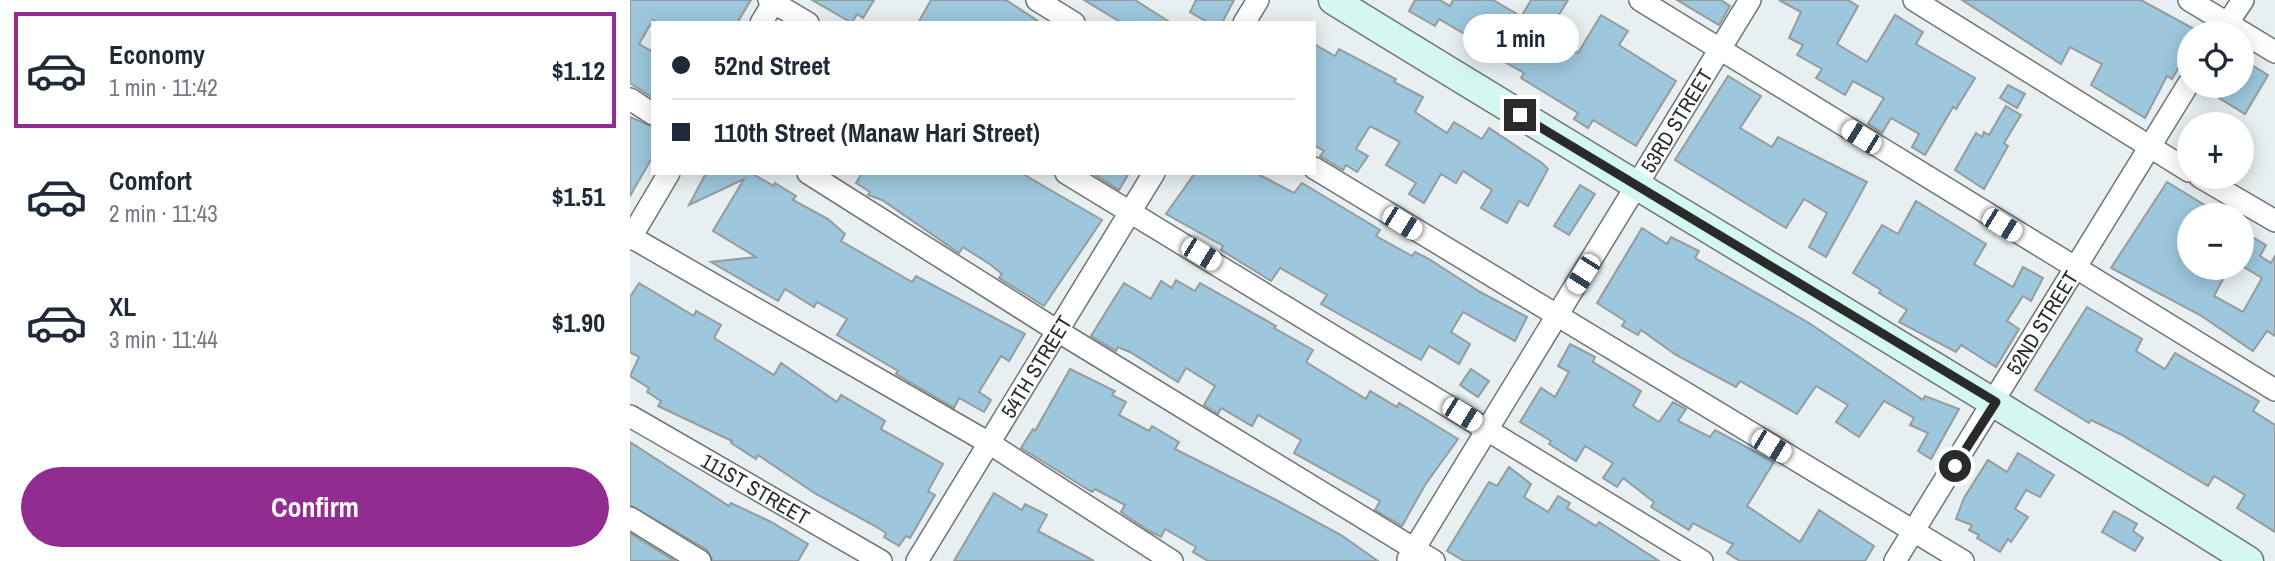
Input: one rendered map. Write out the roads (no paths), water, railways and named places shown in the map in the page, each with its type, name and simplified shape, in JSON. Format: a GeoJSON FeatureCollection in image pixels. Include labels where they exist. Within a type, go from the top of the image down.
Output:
{"type":"FeatureCollection","features":[{"type":"Feature","properties":{"kind":"main road"},"geometry":{"type":"LineString","coordinates":[[1333,0],[1637,187],[1996,402],[2249,561]]}},
{"type":"Feature","properties":{"kind":"street"},"geometry":{"type":"LineString","coordinates":[[1037,0],[1071,21]]}},
{"type":"Feature","properties":{"kind":"street"},"geometry":{"type":"LineString","coordinates":[[1245,21],[1258,0]]}},
{"type":"Feature","properties":{"kind":"street"},"geometry":{"type":"LineString","coordinates":[[1640,0],[2073,269],[2275,390]]}},
{"type":"Feature","properties":{"kind":"street","name":"53RD STREET"},"geometry":{"type":"LineString","coordinates":[[1410,555],[1485,428],[1557,317],[1749,0]]}},
{"type":"Feature","properties":{"kind":"street"},"geometry":{"type":"LineString","coordinates":[[1914,0],[2177,164]]}},
{"type":"Feature","properties":{"kind":"street"},"geometry":{"type":"LineString","coordinates":[[2189,0],[2214,21]]}},
{"type":"Feature","properties":{"kind":"street"},"geometry":{"type":"LineString","coordinates":[[2229,21],[2243,0]]}},
{"type":"Feature","properties":{"kind":"street"},"geometry":{"type":"LineString","coordinates":[[762,21],[773,1],[805,21]]}},
{"type":"Feature","properties":{"kind":"street"},"geometry":{"type":"LineString","coordinates":[[2254,43],[2275,52]]}},
{"type":"Feature","properties":{"kind":"street","name":"52ND STREET"},"geometry":{"type":"LineString","coordinates":[[1895,561],[1996,402],[2073,269],[2180,98]]}},
{"type":"Feature","properties":{"kind":"street"},"geometry":{"type":"LineString","coordinates":[[630,99],[651,113]]}},
{"type":"Feature","properties":{"kind":"street"},"geometry":{"type":"LineString","coordinates":[[1316,169],[1963,561]]}},
{"type":"Feature","properties":{"kind":"street"},"geometry":{"type":"LineString","coordinates":[[668,175],[631,238],[989,443],[1172,561]]}},
{"type":"Feature","properties":{"kind":"street"},"geometry":{"type":"LineString","coordinates":[[811,175],[1410,555],[1434,561]]}},
{"type":"Feature","properties":{"kind":"street"},"geometry":{"type":"LineString","coordinates":[[1069,175],[1703,561]]}},
{"type":"Feature","properties":{"kind":"street","name":"54TH STREET"},"geometry":{"type":"LineString","coordinates":[[917,561],[1153,175]]}},
{"type":"Feature","properties":{"kind":"street"},"geometry":{"type":"LineString","coordinates":[[2220,189],[2275,221]]}},
{"type":"Feature","properties":{"kind":"street","name":"111ST STREET"},"geometry":{"type":"LineString","coordinates":[[630,416],[881,561]]}},
{"type":"Feature","properties":{"kind":"street"},"geometry":{"type":"LineString","coordinates":[[630,519],[700,561]]}}]}
